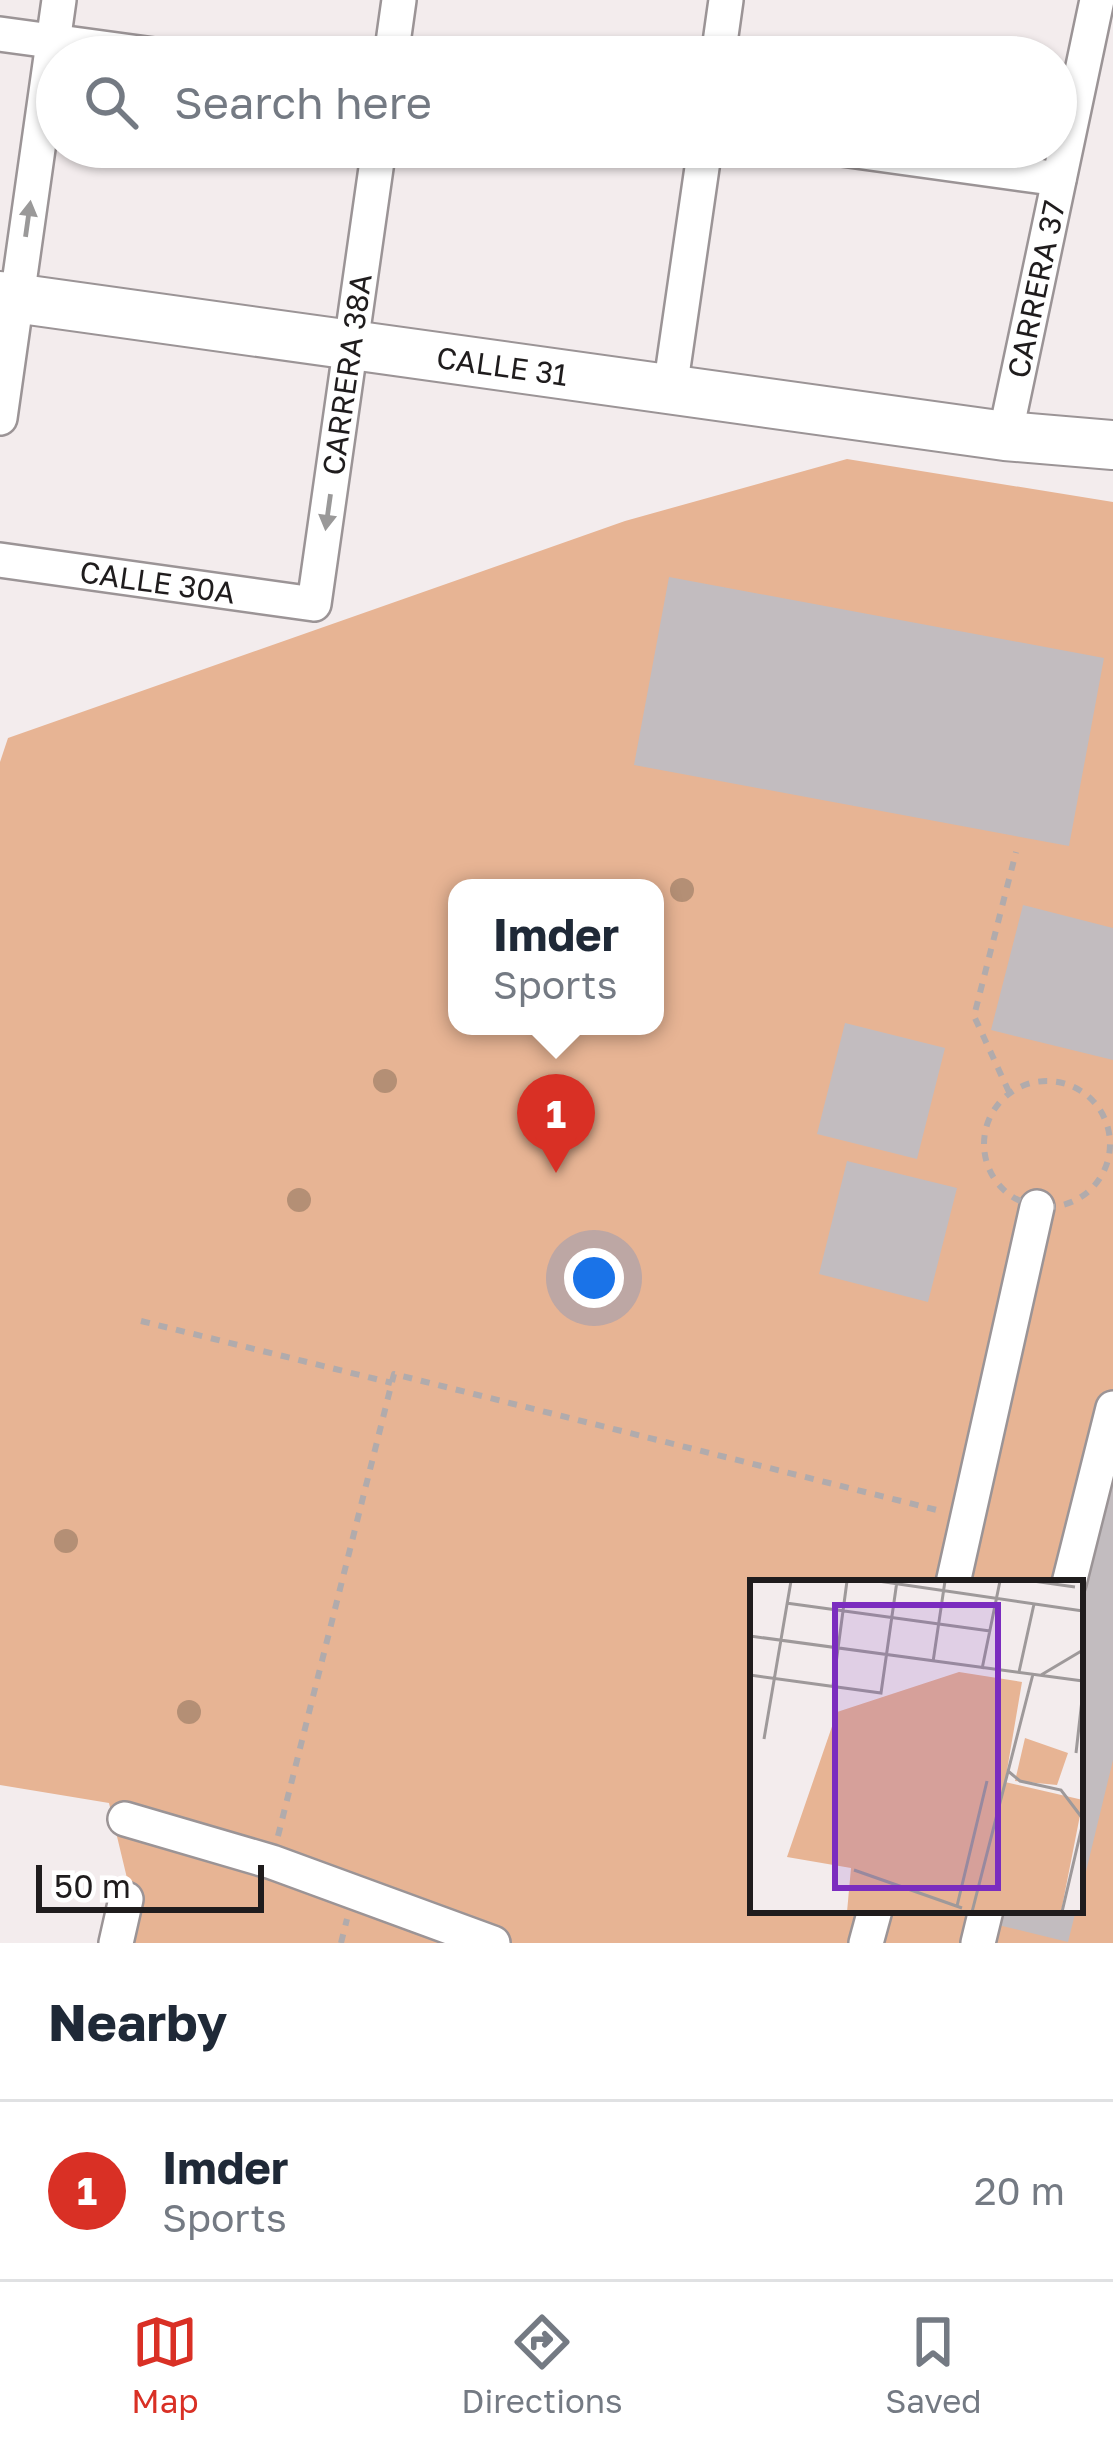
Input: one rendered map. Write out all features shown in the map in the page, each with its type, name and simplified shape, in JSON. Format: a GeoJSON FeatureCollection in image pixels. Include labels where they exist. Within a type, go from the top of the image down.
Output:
{"type":"FeatureCollection","features":[{"type":"Feature","properties":{"kind":"main road","name":"CALLE 31"},"geometry":{"type":"LineString","coordinates":[[8,297],[1005,436],[1113,445]]}},
{"type":"Feature","properties":{"kind":"main road","name":"CALLE 31"},"geometry":{"type":"LineString","coordinates":[[1005,436],[1113,466]]}},
{"type":"Feature","properties":{"kind":"street"},"geometry":{"type":"LineString","coordinates":[[54,36],[59,0]]}},
{"type":"Feature","properties":{"kind":"street"},"geometry":{"type":"LineString","coordinates":[[395,36],[399,0]]}},
{"type":"Feature","properties":{"kind":"street"},"geometry":{"type":"LineString","coordinates":[[721,36],[726,0]]}},
{"type":"Feature","properties":{"kind":"street","name":"CARRERA 37"},"geometry":{"type":"LineString","coordinates":[[1077,94],[1097,0]]}},
{"type":"Feature","properties":{"kind":"street"},"geometry":{"type":"LineString","coordinates":[[0,34],[36,39]]}},
{"type":"Feature","properties":{"kind":"street"},"geometry":{"type":"LineString","coordinates":[[0,418],[8,297],[36,138]]}},
{"type":"Feature","properties":{"kind":"street","name":"CARRERA 38A"},"geometry":{"type":"LineString","coordinates":[[314,604],[376,168]]}},
{"type":"Feature","properties":{"kind":"street"},"geometry":{"type":"LineString","coordinates":[[670,389],[702,168]]}},
{"type":"Feature","properties":{"kind":"street"},"geometry":{"type":"LineString","coordinates":[[979,168],[1059,179]]}},
{"type":"Feature","properties":{"kind":"street","name":"CARRERA 37"},"geometry":{"type":"LineString","coordinates":[[1005,436],[1061,168]]}},
{"type":"Feature","properties":{"kind":"street","name":"CALLE 30A"},"geometry":{"type":"LineString","coordinates":[[0,560],[314,604]]}},
{"type":"Feature","properties":{"kind":"street"},"geometry":{"type":"LineString","coordinates":[[954,1580],[1037,1207]]}},
{"type":"Feature","properties":{"kind":"street"},"geometry":{"type":"LineString","coordinates":[[1070,1580],[1113,1408]]}},
{"type":"Feature","properties":{"kind":"street"},"geometry":{"type":"LineString","coordinates":[[125,1820],[272,1862],[493,1943]]}},
{"type":"Feature","properties":{"kind":"street"},"geometry":{"type":"LineString","coordinates":[[116,1943],[127,1899]]}},
{"type":"Feature","properties":{"kind":"street"},"geometry":{"type":"LineString","coordinates":[[866,1943],[874,1913]]}},
{"type":"Feature","properties":{"kind":"street"},"geometry":{"type":"LineString","coordinates":[[978,1943],[985,1913]]}},
{"type":"Feature","properties":{"kind":"path"},"geometry":{"type":"LineString","coordinates":[[1010,1092],[974,1016],[1016,852]]}},
{"type":"Feature","properties":{"kind":"path"},"geometry":{"type":"LineString","coordinates":[[1057,1081],[1080,1090],[1098,1106],[1109,1129],[1110,1154],[1101,1177],[1084,1195],[1062,1205],[1037,1207],[1013,1198],[995,1181],[985,1159],[984,1134],[993,1111],[1010,1092],[1032,1082],[1057,1081]]}},
{"type":"Feature","properties":{"kind":"path"},"geometry":{"type":"LineString","coordinates":[[141,1321],[392,1383]]}},
{"type":"Feature","properties":{"kind":"path"},"geometry":{"type":"LineString","coordinates":[[272,1862],[394,1374],[969,1518]]}},
{"type":"Feature","properties":{"kind":"shaded area"},"geometry":{"type":"Polygon","coordinates":[[[847,459],[1113,502],[1113,1943],[121,1943],[132,1899],[109,1803],[0,1785],[0,762],[8,738],[625,521],[847,459]]]}},
{"type":"Feature","properties":{"kind":"building"},"geometry":{"type":"Polygon","coordinates":[[[669,577],[1104,658],[1069,846],[634,765],[669,577]]]}},
{"type":"Feature","properties":{"kind":"building"},"geometry":{"type":"Polygon","coordinates":[[[1023,905],[1113,928],[1113,1060],[991,1030],[1023,905]]]}},
{"type":"Feature","properties":{"kind":"building"},"geometry":{"type":"Polygon","coordinates":[[[845,1023],[945,1048],[917,1159],[817,1134],[845,1023]]]}},
{"type":"Feature","properties":{"kind":"building"},"geometry":{"type":"Polygon","coordinates":[[[847,1161],[957,1188],[928,1302],[819,1274],[847,1161]]]}},
{"type":"Feature","properties":{"kind":"building"},"geometry":{"type":"Polygon","coordinates":[[[1113,1462],[1113,1760],[1083,1884],[1083,1580],[1113,1462]]]}},
{"type":"Feature","properties":{"kind":"building"},"geometry":{"type":"Polygon","coordinates":[[[1000,1913],[1075,1913],[1068,1942],[998,1925],[1000,1913]]]}},
{"type":"Feature","properties":{"kind":"place","name":"Imder"},"geometry":{"type":"Point","coordinates":[556,1173]}}]}
